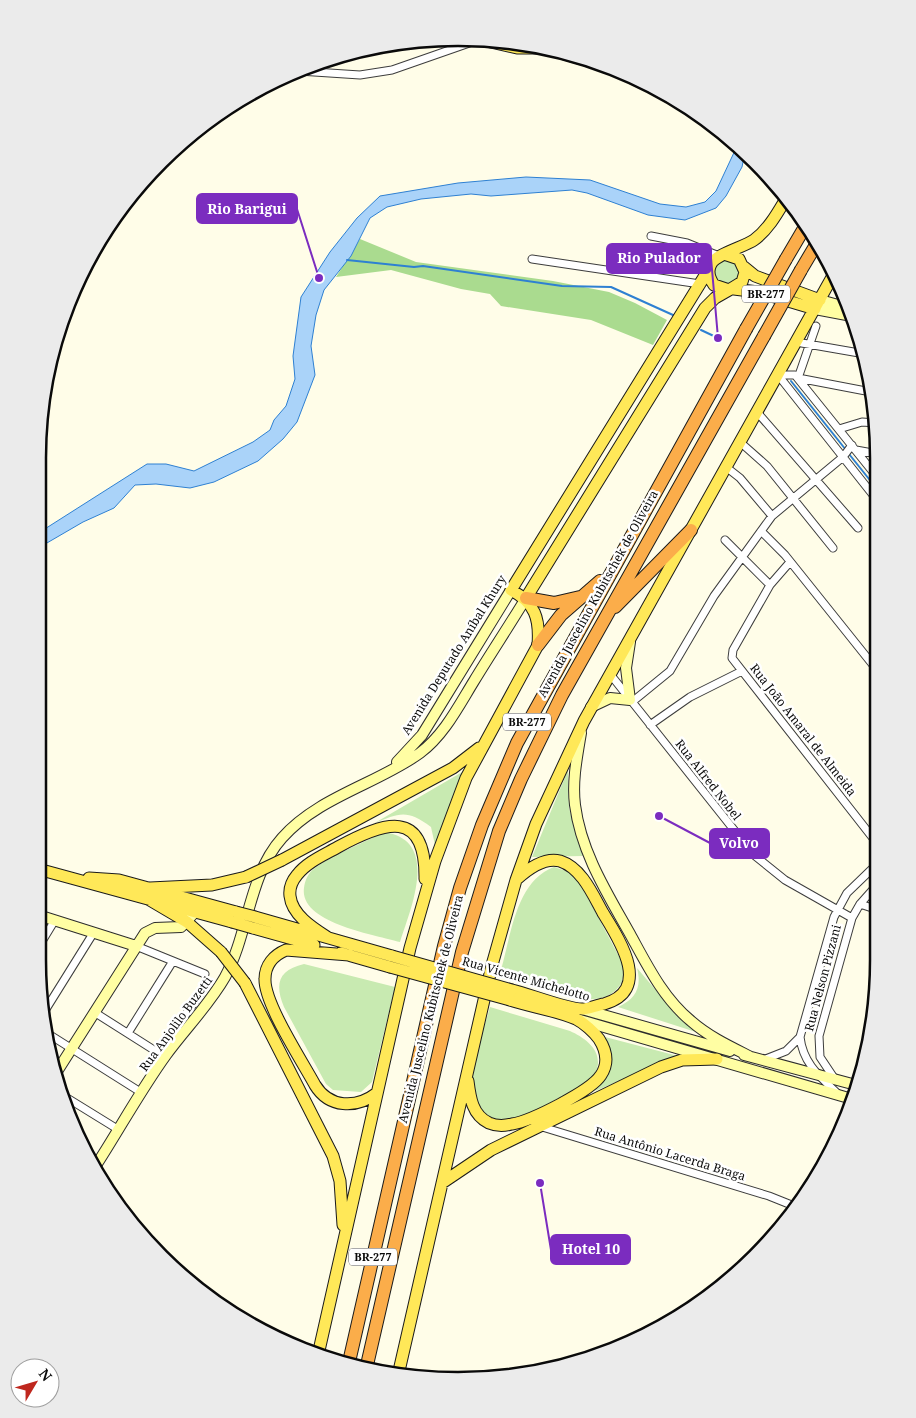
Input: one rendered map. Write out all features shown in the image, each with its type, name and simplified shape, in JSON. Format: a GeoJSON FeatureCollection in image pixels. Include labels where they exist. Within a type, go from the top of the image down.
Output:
{"type":"FeatureCollection","features":[{"type":"Feature","properties":{"kind":"highway","name":"Avenida Juscelino Kubitschek de Oliveira"},"geometry":{"type":"LineString","coordinates":[[350,1358],[444,946],[470,856],[517,743],[612,569],[802,232]]}},
{"type":"Feature","properties":{"kind":"highway","name":"Avenida Juscelino Kubitschek de Oliveira"},"geometry":{"type":"LineString","coordinates":[[368,1362],[462,952],[482,883],[500,831],[524,772],[550,717],[813,249]]}},
{"type":"Feature","properties":{"kind":"highway"},"geometry":{"type":"LineString","coordinates":[[603,620],[690,530]]}},
{"type":"Feature","properties":{"kind":"highway"},"geometry":{"type":"LineString","coordinates":[[538,645],[561,615],[593,589],[612,569]]}},
{"type":"Feature","properties":{"kind":"highway"},"geometry":{"type":"LineString","coordinates":[[526,598],[554,603],[581,597],[593,589]]}},
{"type":"Feature","properties":{"kind":"main road"},"geometry":{"type":"LineString","coordinates":[[732,290],[744,277],[744,254],[769,225],[782,204]]}},
{"type":"Feature","properties":{"kind":"main road"},"geometry":{"type":"LineString","coordinates":[[755,239],[722,255],[711,264],[709,269],[710,280],[714,285],[718,288],[754,290],[817,304],[841,307]]}},
{"type":"Feature","properties":{"kind":"main road"},"geometry":{"type":"LineString","coordinates":[[722,255],[734,256],[755,276],[817,304],[843,313]]}},
{"type":"Feature","properties":{"kind":"main road","name":"Avenida Deputado Aníbal Khury"},"geometry":{"type":"LineString","coordinates":[[388,771],[422,735],[709,269]]}},
{"type":"Feature","properties":{"kind":"main road"},"geometry":{"type":"LineString","coordinates":[[400,1367],[467,1074],[516,880],[545,801],[592,706],[830,282]]}},
{"type":"Feature","properties":{"kind":"main road","name":"Avenida Deputado Aníbal Khury"},"geometry":{"type":"LineString","coordinates":[[388,771],[419,754],[444,729],[705,308],[715,298],[732,290]]}},
{"type":"Feature","properties":{"kind":"main road"},"geometry":{"type":"LineString","coordinates":[[320,1348],[377,1093],[425,893],[451,815],[466,778],[538,645],[536,616],[526,598],[512,590]]}},
{"type":"Feature","properties":{"kind":"main road"},"geometry":{"type":"LineString","coordinates":[[592,706],[610,698],[631,701],[626,668],[631,636]]}},
{"type":"Feature","properties":{"kind":"main road"},"geometry":{"type":"LineString","coordinates":[[584,721],[575,766],[574,790],[578,822],[596,872],[650,970],[673,1003],[699,1028],[749,1056]]}},
{"type":"Feature","properties":{"kind":"main road"},"geometry":{"type":"LineString","coordinates":[[149,893],[212,885],[246,877],[282,860],[453,768],[484,743]]}},
{"type":"Feature","properties":{"kind":"main road","name":"Rua Anjolilo Buzetti"},"geometry":{"type":"LineString","coordinates":[[99,1161],[165,1056],[211,998],[228,970],[240,940],[259,876],[276,845],[292,828],[310,814],[388,771]]}},
{"type":"Feature","properties":{"kind":"main road"},"geometry":{"type":"LineString","coordinates":[[327,938],[305,921],[295,910],[290,898],[292,883],[300,871],[307,865],[368,831],[380,827],[396,826],[414,835],[424,854],[425,893]]}},
{"type":"Feature","properties":{"kind":"main road"},"geometry":{"type":"LineString","coordinates":[[467,1074],[472,1104],[480,1117],[487,1122],[503,1125],[528,1119],[580,1093],[597,1080],[602,1073],[606,1057],[602,1043],[580,1014],[608,1002],[624,992],[630,972],[623,947],[588,887],[571,866],[558,861],[546,861],[531,868],[516,880]]}},
{"type":"Feature","properties":{"kind":"main road","name":"Rua Vicente Michelotto"},"geometry":{"type":"LineString","coordinates":[[46,871],[149,893],[234,917],[327,938],[391,961],[511,995],[851,1084]]}},
{"type":"Feature","properties":{"kind":"main road"},"geometry":{"type":"LineString","coordinates":[[149,893],[187,922],[221,952],[245,983],[333,1156],[340,1181],[344,1242]]}},
{"type":"Feature","properties":{"kind":"main road","name":"Rua Vicente Michelotto"},"geometry":{"type":"LineString","coordinates":[[149,893],[194,912],[234,917]]}},
{"type":"Feature","properties":{"kind":"main road"},"geometry":{"type":"LineString","coordinates":[[60,1067],[148,930],[178,928],[187,922],[194,912]]}},
{"type":"Feature","properties":{"kind":"main road"},"geometry":{"type":"LineString","coordinates":[[46,917],[136,946]]}},
{"type":"Feature","properties":{"kind":"main road","name":"Rua Vicente Michelotto"},"geometry":{"type":"LineString","coordinates":[[254,922],[348,955],[391,961]]}},
{"type":"Feature","properties":{"kind":"main road"},"geometry":{"type":"LineString","coordinates":[[348,955],[286,950],[269,963],[266,970],[265,986],[271,1002],[319,1091],[335,1103],[349,1104],[362,1101],[377,1093]]}},
{"type":"Feature","properties":{"kind":"main road","name":"Rua Vicente Michelotto"},"geometry":{"type":"LineString","coordinates":[[580,1014],[717,1059],[846,1097]]}},
{"type":"Feature","properties":{"kind":"main road"},"geometry":{"type":"LineString","coordinates":[[442,1183],[481,1155],[661,1067],[682,1060],[717,1059]]}},
{"type":"Feature","properties":{"kind":"main road"},"geometry":{"type":"LineString","coordinates":[[362,1101],[373,1113]]}},
{"type":"Feature","properties":{"kind":"street"},"geometry":{"type":"LineString","coordinates":[[315,72],[360,75],[392,70],[462,46]]}},
{"type":"Feature","properties":{"kind":"street"},"geometry":{"type":"LineString","coordinates":[[652,236],[687,243],[722,255]]}},
{"type":"Feature","properties":{"kind":"street"},"geometry":{"type":"LineString","coordinates":[[532,259],[700,284]]}},
{"type":"Feature","properties":{"kind":"street"},"geometry":{"type":"LineString","coordinates":[[798,378],[816,326]]}},
{"type":"Feature","properties":{"kind":"street"},"geometry":{"type":"LineString","coordinates":[[796,342],[856,352]]}},
{"type":"Feature","properties":{"kind":"street"},"geometry":{"type":"LineString","coordinates":[[778,375],[793,374],[798,378],[870,468]]}},
{"type":"Feature","properties":{"kind":"street"},"geometry":{"type":"LineString","coordinates":[[778,375],[870,491]]}},
{"type":"Feature","properties":{"kind":"street"},"geometry":{"type":"LineString","coordinates":[[798,378],[864,391]]}},
{"type":"Feature","properties":{"kind":"street"},"geometry":{"type":"LineString","coordinates":[[756,412],[858,528]]}},
{"type":"Feature","properties":{"kind":"street"},"geometry":{"type":"LineString","coordinates":[[839,429],[862,422],[868,422]]}},
{"type":"Feature","properties":{"kind":"street"},"geometry":{"type":"LineString","coordinates":[[740,442],[762,461],[794,497],[833,548]]}},
{"type":"Feature","properties":{"kind":"street"},"geometry":{"type":"LineString","coordinates":[[631,701],[670,671],[714,596],[772,516],[854,448]]}},
{"type":"Feature","properties":{"kind":"street"},"geometry":{"type":"LineString","coordinates":[[854,448],[870,452]]}},
{"type":"Feature","properties":{"kind":"street"},"geometry":{"type":"LineString","coordinates":[[726,467],[740,478],[772,516]]}},
{"type":"Feature","properties":{"kind":"street"},"geometry":{"type":"LineString","coordinates":[[761,531],[790,562],[870,662]]}},
{"type":"Feature","properties":{"kind":"street"},"geometry":{"type":"LineString","coordinates":[[725,540],[770,585],[790,562]]}},
{"type":"Feature","properties":{"kind":"street","name":"Rua João Amaral de Almeida"},"geometry":{"type":"LineString","coordinates":[[770,585],[732,655],[742,671],[870,834]]}},
{"type":"Feature","properties":{"kind":"street"},"geometry":{"type":"LineString","coordinates":[[650,725],[690,697],[742,671]]}},
{"type":"Feature","properties":{"kind":"street","name":"Rua Alfred Nobel"},"geometry":{"type":"LineString","coordinates":[[610,674],[754,855],[785,880],[852,918]]}},
{"type":"Feature","properties":{"kind":"street","name":"Rua Nelson Pizzani"},"geometry":{"type":"LineString","coordinates":[[839,1095],[818,1075],[804,1056],[800,1037],[837,910],[854,885],[870,870]]}},
{"type":"Feature","properties":{"kind":"street","name":"Rua Nelson Pizzani"},"geometry":{"type":"LineString","coordinates":[[836,1080],[820,1057],[819,1036],[852,918],[860,904],[870,893]]}},
{"type":"Feature","properties":{"kind":"street"},"geometry":{"type":"LineString","coordinates":[[860,904],[870,907]]}},
{"type":"Feature","properties":{"kind":"street"},"geometry":{"type":"LineString","coordinates":[[46,935],[55,920]]}},
{"type":"Feature","properties":{"kind":"street"},"geometry":{"type":"LineString","coordinates":[[49,1004],[94,932]]}},
{"type":"Feature","properties":{"kind":"street"},"geometry":{"type":"LineString","coordinates":[[136,946],[205,974]]}},
{"type":"Feature","properties":{"kind":"street"},"geometry":{"type":"LineString","coordinates":[[128,1033],[173,961]]}},
{"type":"Feature","properties":{"kind":"street"},"geometry":{"type":"LineString","coordinates":[[94,1012],[165,1056],[166,1044],[206,983]]}},
{"type":"Feature","properties":{"kind":"street"},"geometry":{"type":"LineString","coordinates":[[54,1037],[142,1093]]}},
{"type":"Feature","properties":{"kind":"street","name":"Rua Nelson Pizzani"},"geometry":{"type":"LineString","coordinates":[[762,1060],[786,1051],[800,1037]]}},
{"type":"Feature","properties":{"kind":"street"},"geometry":{"type":"LineString","coordinates":[[71,1101],[119,1130]]}},
{"type":"Feature","properties":{"kind":"street","name":"Rua Antônio Lacerda Braga"},"geometry":{"type":"LineString","coordinates":[[538,1126],[769,1196],[790,1204]]}},
{"type":"Feature","properties":{"kind":"green space"},"geometry":{"type":"Polygon","coordinates":[[[360,239],[416,262],[553,281],[609,292],[667,320],[653,345],[591,320],[501,306],[490,294],[461,289],[391,270],[336,277],[360,239]]]}},
{"type":"Feature","properties":{"kind":"green space"},"geometry":{"type":"Polygon","coordinates":[[[727,259],[736,263],[740,272],[736,281],[727,285],[718,281],[714,272],[718,263],[727,259]]]}},
{"type":"Feature","properties":{"kind":"green space"},"geometry":{"type":"Polygon","coordinates":[[[568,770],[569,808],[583,856],[532,857],[568,770]]]}},
{"type":"Feature","properties":{"kind":"green space"},"geometry":{"type":"Polygon","coordinates":[[[464,771],[435,845],[431,827],[415,817],[397,815],[373,824],[464,771]]]}},
{"type":"Feature","properties":{"kind":"green space"},"geometry":{"type":"Polygon","coordinates":[[[389,833],[404,840],[413,850],[417,864],[414,896],[400,942],[358,931],[326,919],[314,910],[306,900],[304,888],[309,874],[322,863],[380,834],[389,833]]]}},
{"type":"Feature","properties":{"kind":"green space"},"geometry":{"type":"Polygon","coordinates":[[[554,867],[573,873],[623,964],[624,972],[620,986],[602,998],[580,998],[501,970],[512,926],[523,897],[531,884],[541,874],[554,867]]]}},
{"type":"Feature","properties":{"kind":"green space"},"geometry":{"type":"Polygon","coordinates":[[[304,964],[395,987],[372,1082],[361,1092],[333,1090],[326,1084],[284,1007],[279,991],[281,979],[289,970],[304,964]]]}},
{"type":"Feature","properties":{"kind":"green space"},"geometry":{"type":"Polygon","coordinates":[[[637,968],[665,1001],[699,1033],[618,1007],[629,1000],[636,992],[639,981],[637,968]]]}},
{"type":"Feature","properties":{"kind":"green space"},"geometry":{"type":"Polygon","coordinates":[[[490,1007],[570,1031],[580,1036],[589,1043],[596,1053],[598,1064],[596,1071],[580,1087],[535,1112],[515,1120],[496,1120],[489,1117],[478,1104],[473,1086],[473,1077],[477,1051],[490,1007]]]}},
{"type":"Feature","properties":{"kind":"green space"},"geometry":{"type":"Polygon","coordinates":[[[605,1037],[678,1056],[595,1091],[605,1078],[610,1066],[610,1053],[605,1037]]]}},
{"type":"Feature","properties":{"kind":"water"},"geometry":{"type":"Polygon","coordinates":[[[734,153],[743,161],[726,196],[716,208],[685,220],[648,215],[587,193],[572,190],[491,196],[471,194],[421,199],[387,207],[370,218],[351,256],[324,290],[316,315],[311,346],[315,375],[297,422],[283,439],[258,461],[214,482],[190,488],[156,484],[135,485],[114,508],[83,522],[46,544],[46,528],[147,464],[166,464],[194,471],[253,442],[270,430],[274,420],[286,406],[295,379],[293,356],[301,297],[330,252],[357,218],[380,196],[458,183],[526,177],[590,180],[660,204],[686,207],[705,202],[716,191],[734,153]]]}},
{"type":"Feature","properties":{"kind":"waterway"},"geometry":{"type":"LineString","coordinates":[[347,260],[414,267],[423,266],[562,286],[611,287],[673,315]]}},
{"type":"Feature","properties":{"kind":"waterway"},"geometry":{"type":"LineString","coordinates":[[701,330],[718,338]]}},
{"type":"Feature","properties":{"kind":"waterway"},"geometry":{"type":"LineString","coordinates":[[791,381],[846,450]]}},
{"type":"Feature","properties":{"kind":"waterway"},"geometry":{"type":"LineString","coordinates":[[849,454],[870,480]]}},
{"type":"Feature","properties":{"kind":"place","name":"Rio Barigui"},"geometry":{"type":"Point","coordinates":[319,278]}},
{"type":"Feature","properties":{"kind":"place","name":"Rio Pulador"},"geometry":{"type":"Point","coordinates":[718,338]}},
{"type":"Feature","properties":{"kind":"place","name":"Volvo"},"geometry":{"type":"Point","coordinates":[659,816]}},
{"type":"Feature","properties":{"kind":"place","name":"Hotel 10"},"geometry":{"type":"Point","coordinates":[540,1183]}}]}
